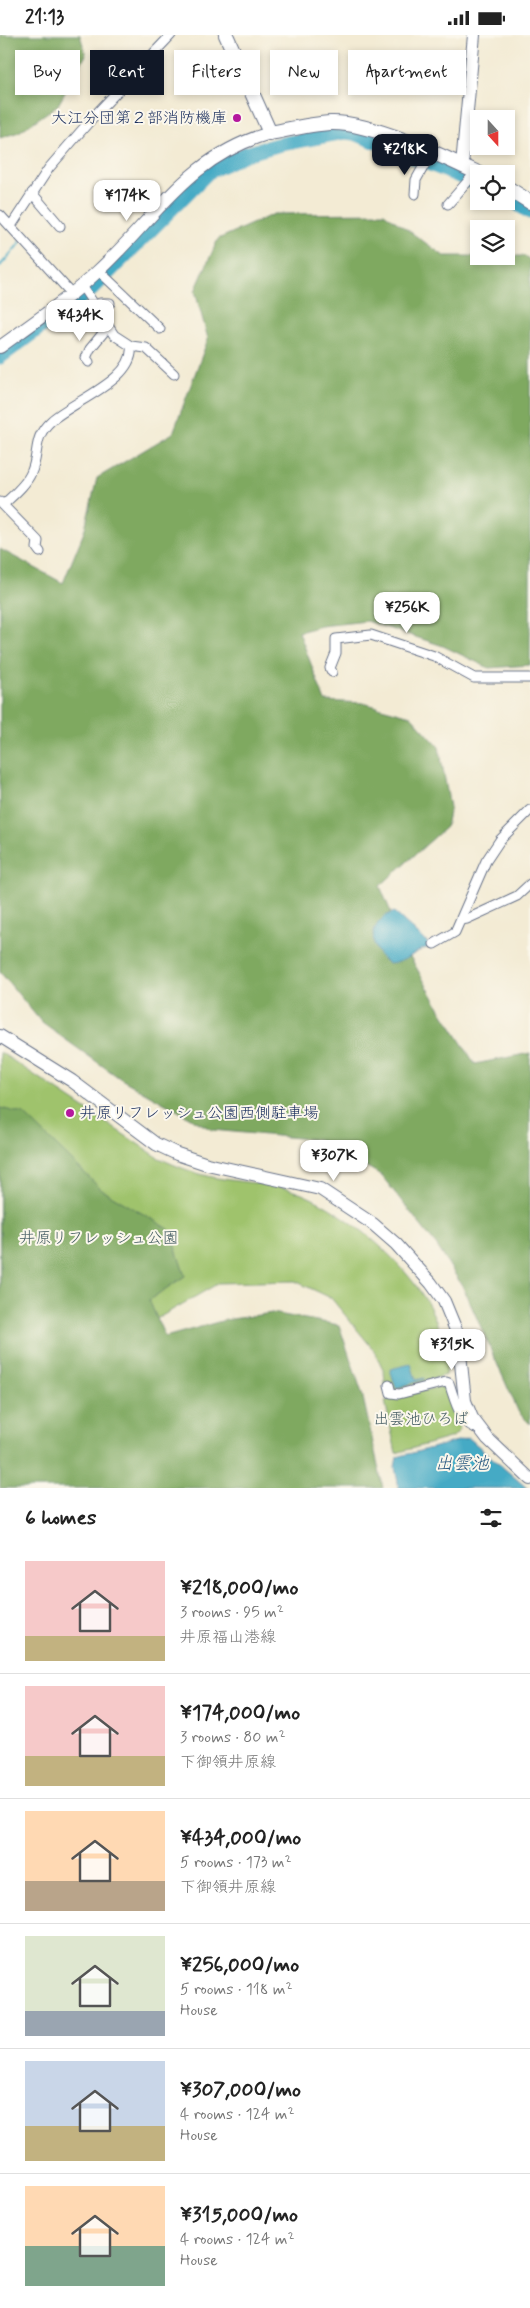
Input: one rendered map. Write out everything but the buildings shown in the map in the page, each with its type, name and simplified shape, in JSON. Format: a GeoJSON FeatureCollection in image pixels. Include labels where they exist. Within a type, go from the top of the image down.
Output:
{"type":"FeatureCollection","features":[{"type":"Feature","properties":{"kind":"main road"},"geometry":{"type":"LineString","coordinates":[[226,35],[270,133],[312,125],[348,124],[371,129],[428,160],[462,165],[470,172]]}},
{"type":"Feature","properties":{"kind":"main road"},"geometry":{"type":"LineString","coordinates":[[515,193],[530,202]]}},
{"type":"Feature","properties":{"kind":"street"},"geometry":{"type":"LineString","coordinates":[[11,226],[49,168],[95,115],[171,35]]}},
{"type":"Feature","properties":{"kind":"street"},"geometry":{"type":"LineString","coordinates":[[462,165],[474,35]]}},
{"type":"Feature","properties":{"kind":"street"},"geometry":{"type":"LineString","coordinates":[[0,347],[77,290],[99,271],[173,191],[201,166],[234,146],[270,133]]}},
{"type":"Feature","properties":{"kind":"street"},"geometry":{"type":"LineString","coordinates":[[415,194],[416,180],[428,160]]}},
{"type":"Feature","properties":{"kind":"street"},"geometry":{"type":"LineString","coordinates":[[448,204],[470,180]]}},
{"type":"Feature","properties":{"kind":"street"},"geometry":{"type":"LineString","coordinates":[[32,193],[60,226]]}},
{"type":"Feature","properties":{"kind":"street"},"geometry":{"type":"LineString","coordinates":[[0,215],[95,305],[114,335],[131,345],[146,348],[174,374]]}},
{"type":"Feature","properties":{"kind":"street"},"geometry":{"type":"LineString","coordinates":[[99,271],[160,329]]}},
{"type":"Feature","properties":{"kind":"street"},"geometry":{"type":"LineString","coordinates":[[95,305],[110,303]]}},
{"type":"Feature","properties":{"kind":"street"},"geometry":{"type":"LineString","coordinates":[[90,362],[86,358],[90,349],[108,327]]}},
{"type":"Feature","properties":{"kind":"street"},"geometry":{"type":"LineString","coordinates":[[40,552],[37,548],[38,541],[2,503],[31,475],[37,442],[42,432],[62,412],[92,394],[123,371],[132,354],[131,345]]}},
{"type":"Feature","properties":{"kind":"street"},"geometry":{"type":"LineString","coordinates":[[332,672],[330,668],[336,653],[336,639],[368,635],[434,656],[474,678],[530,679]]}},
{"type":"Feature","properties":{"kind":"street"},"geometry":{"type":"LineString","coordinates":[[434,944],[455,932],[486,861],[500,840],[530,810]]}},
{"type":"Feature","properties":{"kind":"street"},"geometry":{"type":"LineString","coordinates":[[461,920],[517,896],[530,884]]}},
{"type":"Feature","properties":{"kind":"street"},"geometry":{"type":"LineString","coordinates":[[0,1036],[72,1081],[156,1144],[207,1164],[320,1189],[373,1224],[396,1244],[431,1283],[444,1301],[454,1321],[458,1335],[465,1401],[472,1418],[480,1429],[530,1479]]}},
{"type":"Feature","properties":{"kind":"street"},"geometry":{"type":"LineString","coordinates":[[389,1385],[391,1393],[399,1394],[446,1382],[449,1383],[461,1415],[468,1425],[480,1429]]}},
{"type":"Feature","properties":{"kind":"green space"},"geometry":{"type":"Polygon","coordinates":[[[0,35],[80,35],[86,55],[80,66],[80,50],[15,50],[15,95],[64,95],[58,105],[19,132],[0,138],[0,35]]]}},
{"type":"Feature","properties":{"kind":"green space"},"geometry":{"type":"Polygon","coordinates":[[[384,213],[444,256],[470,256],[470,265],[515,265],[515,256],[525,256],[530,260],[530,665],[489,668],[443,646],[367,621],[321,626],[299,632],[325,701],[363,703],[411,716],[439,747],[450,807],[446,827],[380,886],[408,953],[440,1009],[475,1064],[530,1053],[530,1424],[519,1413],[463,1287],[437,1246],[381,1175],[320,1140],[212,1130],[121,1079],[42,1023],[0,972],[0,549],[63,583],[84,532],[97,478],[173,433],[208,339],[195,291],[218,239],[274,214],[384,213]]]}},
{"type":"Feature","properties":{"kind":"green space","name":"井原リフレッシュ公園"},"geometry":{"type":"Polygon","coordinates":[[[0,1052],[159,1158],[187,1170],[209,1176],[292,1190],[340,1214],[396,1262],[425,1298],[437,1325],[446,1362],[446,1375],[386,1393],[384,1371],[373,1349],[331,1298],[295,1281],[219,1283],[42,1385],[0,1382],[0,1052]]]}},
{"type":"Feature","properties":{"kind":"green space"},"geometry":{"type":"Polygon","coordinates":[[[0,1108],[24,1114],[102,1190],[169,1229],[185,1276],[149,1300],[165,1337],[225,1320],[272,1313],[339,1325],[362,1393],[383,1488],[0,1488],[0,1108]]]}},
{"type":"Feature","properties":{"kind":"green space","name":"出雲池ひろば"},"geometry":{"type":"Polygon","coordinates":[[[446,1385],[460,1430],[453,1437],[396,1453],[385,1401],[446,1385]]]}},
{"type":"Feature","properties":{"kind":"water"},"geometry":{"type":"Polygon","coordinates":[[[394,912],[429,944],[429,947],[400,961],[389,964],[377,951],[373,936],[379,922],[385,916],[394,912]]]}},
{"type":"Feature","properties":{"kind":"water"},"geometry":{"type":"Polygon","coordinates":[[[411,1364],[416,1380],[425,1379],[396,1388],[390,1369],[411,1364]]]}},
{"type":"Feature","properties":{"kind":"water","name":"出雲池"},"geometry":{"type":"Polygon","coordinates":[[[469,1438],[527,1488],[399,1488],[395,1467],[397,1457],[469,1438]]]}},
{"type":"Feature","properties":{"kind":"waterway"},"geometry":{"type":"LineString","coordinates":[[151,50],[165,35]]}},
{"type":"Feature","properties":{"kind":"waterway"},"geometry":{"type":"LineString","coordinates":[[107,274],[208,172],[245,154],[277,145],[345,132],[355,133],[470,180]]}},
{"type":"Feature","properties":{"kind":"waterway"},"geometry":{"type":"LineString","coordinates":[[515,202],[530,212]]}},
{"type":"Feature","properties":{"kind":"waterway"},"geometry":{"type":"LineString","coordinates":[[0,266],[20,243],[19,241]]}},
{"type":"Feature","properties":{"kind":"waterway"},"geometry":{"type":"LineString","coordinates":[[91,290],[103,278]]}},
{"type":"Feature","properties":{"kind":"waterway"},"geometry":{"type":"LineString","coordinates":[[0,357],[85,294]]}},
{"type":"Feature","properties":{"kind":"place","name":"大江分団第２部消防機庫"},"geometry":{"type":"Point","coordinates":[237,118]}},
{"type":"Feature","properties":{"kind":"place","name":"井原リフレッシュ公園西側駐車場"},"geometry":{"type":"Point","coordinates":[70,1113]}}]}
